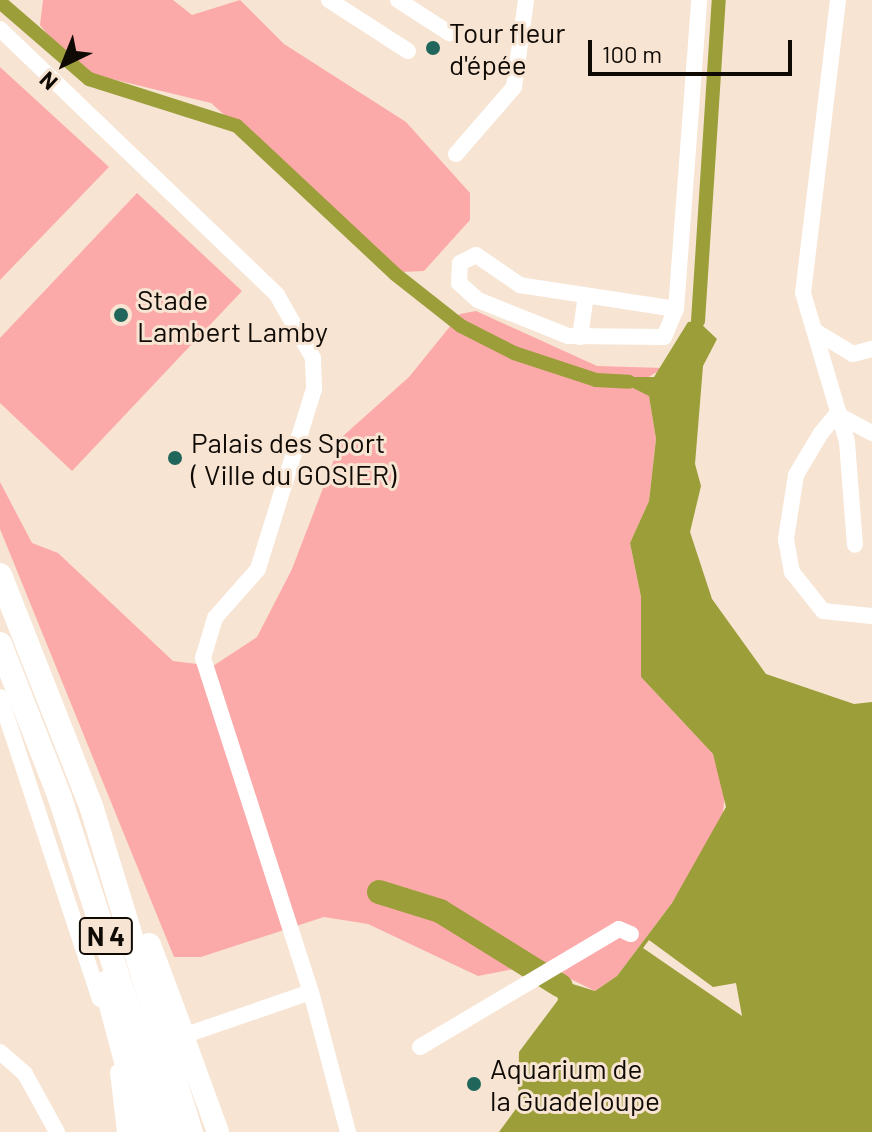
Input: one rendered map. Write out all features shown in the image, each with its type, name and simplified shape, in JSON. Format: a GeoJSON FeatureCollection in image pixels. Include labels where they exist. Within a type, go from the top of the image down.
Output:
{"type":"FeatureCollection","features":[{"type":"Feature","properties":{"kind":"highway","name":"N 4"},"geometry":{"type":"LineString","coordinates":[[0,575],[120,896],[191,1132]]}},
{"type":"Feature","properties":{"kind":"highway","name":"N 4"},"geometry":{"type":"LineString","coordinates":[[0,644],[39,742],[168,1132]]}},
{"type":"Feature","properties":{"kind":"highway"},"geometry":{"type":"LineString","coordinates":[[39,742],[138,1129]]}},
{"type":"Feature","properties":{"kind":"highway"},"geometry":{"type":"LineString","coordinates":[[120,896],[155,956],[183,1036]]}},
{"type":"Feature","properties":{"kind":"main road"},"geometry":{"type":"LineString","coordinates":[[183,1036],[218,1132]]}},
{"type":"Feature","properties":{"kind":"street"},"geometry":{"type":"LineString","coordinates":[[398,0],[449,33]]}},
{"type":"Feature","properties":{"kind":"street"},"geometry":{"type":"LineString","coordinates":[[456,154],[514,87],[526,0]]}},
{"type":"Feature","properties":{"kind":"street"},"geometry":{"type":"LineString","coordinates":[[676,309],[533,287],[476,255],[460,263],[459,283],[478,300],[580,337],[651,341],[672,327],[676,309],[699,0]]}},
{"type":"Feature","properties":{"kind":"street"},"geometry":{"type":"LineString","coordinates":[[838,0],[803,293],[847,442],[855,545]]}},
{"type":"Feature","properties":{"kind":"street"},"geometry":{"type":"LineString","coordinates":[[340,3],[408,51]]}},
{"type":"Feature","properties":{"kind":"street"},"geometry":{"type":"LineString","coordinates":[[0,29],[259,277],[307,339],[314,389],[258,569],[231,602],[206,643],[204,676],[311,992],[348,1132]]}},
{"type":"Feature","properties":{"kind":"street"},"geometry":{"type":"LineString","coordinates":[[527,317],[533,287]]}},
{"type":"Feature","properties":{"kind":"street"},"geometry":{"type":"LineString","coordinates":[[580,337],[586,295]]}},
{"type":"Feature","properties":{"kind":"street"},"geometry":{"type":"LineString","coordinates":[[814,330],[853,354],[872,349]]}},
{"type":"Feature","properties":{"kind":"street"},"geometry":{"type":"LineString","coordinates":[[837,414],[872,433]]}},
{"type":"Feature","properties":{"kind":"street"},"geometry":{"type":"LineString","coordinates":[[837,414],[796,475],[786,539],[792,572],[823,611],[872,616]]}},
{"type":"Feature","properties":{"kind":"street"},"geometry":{"type":"LineString","coordinates":[[0,697],[138,1129]]}},
{"type":"Feature","properties":{"kind":"street"},"geometry":{"type":"LineString","coordinates":[[420,1047],[619,929],[631,934]]}},
{"type":"Feature","properties":{"kind":"street"},"geometry":{"type":"LineString","coordinates":[[183,1036],[311,992]]}},
{"type":"Feature","properties":{"kind":"street"},"geometry":{"type":"LineString","coordinates":[[0,1052],[25,1074],[57,1132]]}},
{"type":"Feature","properties":{"kind":"shaded area"},"geometry":{"type":"Polygon","coordinates":[[[43,0],[173,0],[192,15],[240,0],[284,44],[406,122],[470,193],[470,220],[424,271],[401,272],[211,103],[91,74],[65,56],[40,25],[43,0]]]}},
{"type":"Feature","properties":{"kind":"shaded area"},"geometry":{"type":"Polygon","coordinates":[[[0,67],[109,167],[0,280],[0,67]]]}},
{"type":"Feature","properties":{"kind":"shaded area","name":"Stade Lambert Lamby"},"geometry":{"type":"Polygon","coordinates":[[[137,193],[242,291],[72,471],[0,403],[0,338],[137,193]]]}},
{"type":"Feature","properties":{"kind":"shaded area"},"geometry":{"type":"Polygon","coordinates":[[[476,311],[597,366],[664,368],[631,387],[649,395],[656,439],[649,501],[630,543],[641,597],[641,677],[713,754],[725,793],[722,822],[672,903],[617,976],[595,991],[540,964],[478,976],[368,924],[324,917],[201,957],[174,957],[0,529],[0,482],[32,543],[58,553],[173,661],[213,666],[257,637],[292,569],[343,436],[409,377],[460,314],[476,311]]]}},
{"type":"Feature","properties":{"kind":"shaded area"},"geometry":{"type":"Polygon","coordinates":[[[698,321],[717,339],[703,366],[695,464],[701,486],[690,532],[712,599],[766,674],[854,704],[872,702],[872,1132],[499,1132],[518,1106],[519,1052],[558,1000],[556,990],[566,982],[595,991],[617,976],[672,903],[726,807],[713,754],[641,677],[641,597],[630,543],[649,501],[656,439],[649,396],[631,387],[628,377],[654,377],[688,322],[698,321]]]}},
{"type":"Feature","properties":{"kind":"pier"},"geometry":{"type":"Polygon","coordinates":[[[649,940],[713,987],[736,983],[742,1016],[643,948],[649,940]]]}},
{"type":"Feature","properties":{"kind":"waterway"},"geometry":{"type":"LineString","coordinates":[[698,321],[719,0]]}},
{"type":"Feature","properties":{"kind":"waterway"},"geometry":{"type":"LineString","coordinates":[[0,2],[89,79],[237,126],[395,274],[461,326],[514,353],[596,380],[629,382]]}},
{"type":"Feature","properties":{"kind":"waterway"},"geometry":{"type":"LineString","coordinates":[[379,892],[440,911],[561,986]]}},
{"type":"Feature","properties":{"kind":"place","name":"Tour fleur d'épée"},"geometry":{"type":"Point","coordinates":[433,48]}},
{"type":"Feature","properties":{"kind":"place","name":"Stade Lambert Lamby"},"geometry":{"type":"Point","coordinates":[121,315]}},
{"type":"Feature","properties":{"kind":"place","name":"Palais des Sport ( Ville du GOSIER)"},"geometry":{"type":"Point","coordinates":[175,458]}},
{"type":"Feature","properties":{"kind":"place","name":"Aquarium de la Guadeloupe"},"geometry":{"type":"Point","coordinates":[474,1084]}}]}
